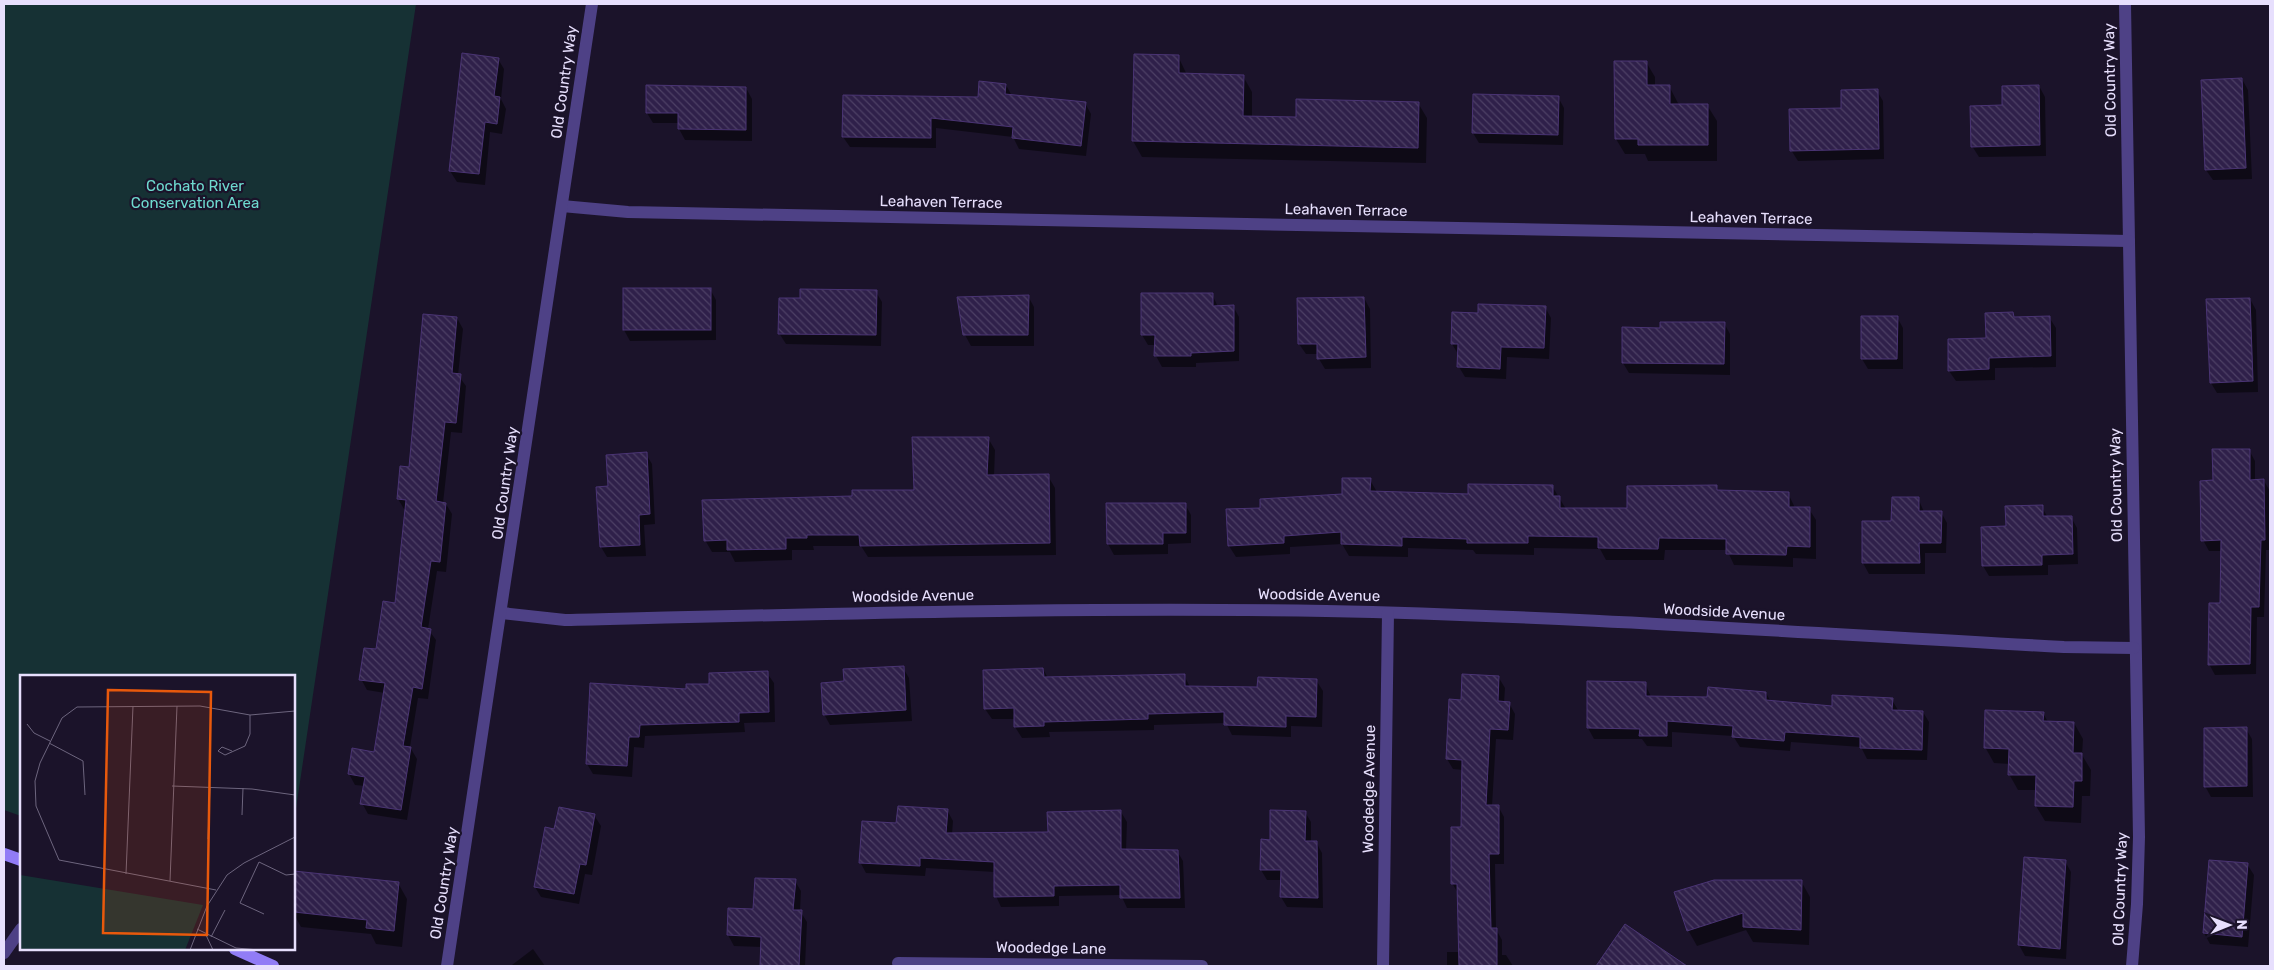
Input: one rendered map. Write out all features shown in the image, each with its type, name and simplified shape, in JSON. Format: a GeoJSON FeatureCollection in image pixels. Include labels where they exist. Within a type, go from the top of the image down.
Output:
{"type":"FeatureCollection","features":[{"type":"Feature","properties":{"kind":"main road"},"geometry":{"type":"LineString","coordinates":[[4,854],[20,860]]}},
{"type":"Feature","properties":{"kind":"main road"},"geometry":{"type":"LineString","coordinates":[[237,950],[273,966]]}},
{"type":"Feature","properties":{"kind":"street","name":"Old Country Way"},"geometry":{"type":"LineString","coordinates":[[447,966],[502,613],[592,4]]}},
{"type":"Feature","properties":{"kind":"street","name":"Old Country Way"},"geometry":{"type":"LineString","coordinates":[[2125,4],[2139,869],[2132,966]]}},
{"type":"Feature","properties":{"kind":"street","name":"Leahaven Terrace"},"geometry":{"type":"LineString","coordinates":[[562,206],[628,212],[2129,241]]}},
{"type":"Feature","properties":{"kind":"street","name":"Woodside Avenue"},"geometry":{"type":"LineString","coordinates":[[502,613],[565,620],[1030,609],[1388,613],[1512,617],[2064,647],[2134,648]]}},
{"type":"Feature","properties":{"kind":"street","name":"Woodedge Avenue"},"geometry":{"type":"LineString","coordinates":[[1383,966],[1388,613]]}},
{"type":"Feature","properties":{"kind":"street"},"geometry":{"type":"LineString","coordinates":[[4,953],[20,929]]}},
{"type":"Feature","properties":{"kind":"street","name":"Woodedge Lane"},"geometry":{"type":"LineString","coordinates":[[898,963],[1202,966]]}},
{"type":"Feature","properties":{"kind":"green space","name":"Cochato River Conservation Area"},"geometry":{"type":"Polygon","coordinates":[[[4,4],[416,4],[295,815],[295,675],[20,675],[20,816],[4,810],[4,4]]]}},
{"type":"Feature","properties":{"kind":"building"},"geometry":{"type":"Polygon","coordinates":[[[462,53],[499,58],[494,96],[500,97],[497,124],[485,122],[479,174],[449,171],[462,53]]]}},
{"type":"Feature","properties":{"kind":"building"},"geometry":{"type":"Polygon","coordinates":[[[1134,54],[1179,55],[1179,73],[1244,75],[1243,116],[1296,117],[1296,99],[1419,102],[1418,148],[1132,141],[1134,54]]]}},
{"type":"Feature","properties":{"kind":"building"},"geometry":{"type":"Polygon","coordinates":[[[1614,61],[1647,61],[1647,85],[1670,85],[1670,104],[1708,104],[1708,145],[1638,145],[1638,139],[1615,139],[1614,61]]]}},
{"type":"Feature","properties":{"kind":"building"},"geometry":{"type":"Polygon","coordinates":[[[2242,78],[2246,168],[2205,170],[2201,80],[2242,78]]]}},
{"type":"Feature","properties":{"kind":"building"},"geometry":{"type":"Polygon","coordinates":[[[979,81],[1006,84],[1005,94],[1086,102],[1081,146],[1012,138],[1013,127],[931,118],[931,138],[842,137],[843,95],[978,97],[979,81]]]}},
{"type":"Feature","properties":{"kind":"building"},"geometry":{"type":"Polygon","coordinates":[[[646,85],[746,87],[746,130],[678,129],[678,113],[646,113],[646,85]]]}},
{"type":"Feature","properties":{"kind":"building"},"geometry":{"type":"Polygon","coordinates":[[[2039,85],[2040,145],[1971,147],[1970,106],[2002,105],[2002,86],[2039,85]]]}},
{"type":"Feature","properties":{"kind":"building"},"geometry":{"type":"Polygon","coordinates":[[[1878,89],[1879,149],[1790,151],[1789,109],[1841,108],[1841,90],[1878,89]]]}},
{"type":"Feature","properties":{"kind":"building"},"geometry":{"type":"Polygon","coordinates":[[[1473,94],[1559,96],[1558,135],[1472,133],[1473,94]]]}},
{"type":"Feature","properties":{"kind":"building"},"geometry":{"type":"Polygon","coordinates":[[[623,288],[711,288],[711,330],[623,330],[623,288]]]}},
{"type":"Feature","properties":{"kind":"building"},"geometry":{"type":"Polygon","coordinates":[[[800,289],[877,290],[876,335],[778,334],[779,298],[800,298],[800,289]]]}},
{"type":"Feature","properties":{"kind":"building"},"geometry":{"type":"Polygon","coordinates":[[[1141,293],[1213,293],[1213,306],[1234,305],[1234,351],[1191,353],[1191,356],[1154,356],[1155,335],[1141,335],[1141,293]]]}},
{"type":"Feature","properties":{"kind":"building"},"geometry":{"type":"Polygon","coordinates":[[[1029,295],[1028,335],[963,335],[957,297],[1029,295]]]}},
{"type":"Feature","properties":{"kind":"building"},"geometry":{"type":"Polygon","coordinates":[[[1364,297],[1366,357],[1317,359],[1317,344],[1298,344],[1297,298],[1364,297]]]}},
{"type":"Feature","properties":{"kind":"building"},"geometry":{"type":"Polygon","coordinates":[[[2250,298],[2253,381],[2210,383],[2206,299],[2250,298]]]}},
{"type":"Feature","properties":{"kind":"building"},"geometry":{"type":"Polygon","coordinates":[[[1478,304],[1546,306],[1544,348],[1501,347],[1500,369],[1457,367],[1458,344],[1451,344],[1452,312],[1478,313],[1478,304]]]}},
{"type":"Feature","properties":{"kind":"building"},"geometry":{"type":"Polygon","coordinates":[[[2013,312],[2014,317],[2050,316],[2051,356],[1989,358],[1989,369],[1948,371],[1948,339],[1986,338],[1985,313],[2013,312]]]}},
{"type":"Feature","properties":{"kind":"building"},"geometry":{"type":"Polygon","coordinates":[[[423,314],[457,317],[452,373],[461,374],[456,423],[445,422],[436,501],[446,503],[440,562],[431,561],[421,627],[431,629],[422,689],[413,687],[403,746],[411,747],[401,810],[360,804],[365,777],[348,774],[352,748],[374,752],[385,683],[359,680],[364,648],[376,649],[383,601],[395,603],[406,500],[397,499],[400,466],[409,467],[423,314]]]}},
{"type":"Feature","properties":{"kind":"building"},"geometry":{"type":"Polygon","coordinates":[[[1861,316],[1898,316],[1897,359],[1861,359],[1861,316]]]}},
{"type":"Feature","properties":{"kind":"building"},"geometry":{"type":"Polygon","coordinates":[[[1660,322],[1725,322],[1724,364],[1622,363],[1622,327],[1660,328],[1660,322]]]}},
{"type":"Feature","properties":{"kind":"building"},"geometry":{"type":"Polygon","coordinates":[[[912,437],[989,437],[987,475],[1049,474],[1050,543],[860,546],[859,535],[807,535],[807,538],[786,538],[786,549],[727,550],[727,540],[704,541],[702,500],[852,496],[852,490],[914,490],[912,437]]]}},
{"type":"Feature","properties":{"kind":"building"},"geometry":{"type":"Polygon","coordinates":[[[2212,449],[2250,449],[2250,480],[2264,479],[2265,540],[2261,540],[2259,607],[2251,607],[2250,664],[2208,665],[2209,603],[2220,603],[2221,540],[2201,541],[2200,481],[2213,480],[2212,449]]]}},
{"type":"Feature","properties":{"kind":"building"},"geometry":{"type":"Polygon","coordinates":[[[647,452],[650,514],[639,515],[640,545],[600,547],[596,487],[608,486],[606,455],[647,452]]]}},
{"type":"Feature","properties":{"kind":"building"},"geometry":{"type":"Polygon","coordinates":[[[1342,478],[1371,478],[1370,491],[1468,494],[1468,484],[1553,485],[1553,496],[1560,496],[1560,508],[1627,508],[1627,486],[1717,485],[1717,490],[1789,492],[1789,507],[1810,507],[1810,547],[1787,546],[1786,555],[1726,554],[1726,539],[1659,538],[1658,549],[1598,548],[1598,537],[1528,536],[1528,543],[1467,543],[1467,539],[1402,537],[1402,546],[1341,544],[1341,532],[1284,536],[1284,543],[1228,546],[1226,509],[1260,508],[1260,499],[1342,494],[1342,478]]]}},
{"type":"Feature","properties":{"kind":"building"},"geometry":{"type":"Polygon","coordinates":[[[1892,497],[1919,497],[1919,511],[1942,511],[1941,543],[1919,543],[1920,563],[1862,563],[1862,521],[1891,521],[1892,497]]]}},
{"type":"Feature","properties":{"kind":"building"},"geometry":{"type":"Polygon","coordinates":[[[1106,503],[1186,503],[1186,533],[1163,533],[1163,544],[1107,544],[1106,503]]]}},
{"type":"Feature","properties":{"kind":"building"},"geometry":{"type":"Polygon","coordinates":[[[2043,505],[2043,516],[2072,516],[2073,554],[2042,555],[2042,565],[1982,566],[1981,527],[2006,526],[2005,506],[2043,505]]]}},
{"type":"Feature","properties":{"kind":"building"},"geometry":{"type":"Polygon","coordinates":[[[904,666],[906,710],[823,715],[821,683],[844,681],[843,669],[904,666]]]}},
{"type":"Feature","properties":{"kind":"building"},"geometry":{"type":"Polygon","coordinates":[[[1043,668],[1044,677],[1185,674],[1185,686],[1257,687],[1258,677],[1317,679],[1316,717],[1286,716],[1286,727],[1224,725],[1224,712],[1148,714],[1148,719],[1044,722],[1044,726],[1014,727],[1014,708],[984,709],[983,670],[1043,668]]]}},
{"type":"Feature","properties":{"kind":"building"},"geometry":{"type":"Polygon","coordinates":[[[768,671],[769,712],[739,713],[739,722],[640,725],[639,737],[629,737],[627,766],[586,764],[590,683],[686,689],[686,684],[709,684],[709,673],[768,671]]]}},
{"type":"Feature","properties":{"kind":"building"},"geometry":{"type":"Polygon","coordinates":[[[1462,674],[1499,676],[1498,701],[1510,702],[1508,730],[1490,729],[1486,805],[1499,805],[1499,854],[1489,854],[1491,928],[1497,928],[1497,966],[1459,966],[1457,884],[1451,884],[1451,827],[1461,827],[1462,760],[1446,759],[1449,699],[1461,700],[1462,674]]]}},
{"type":"Feature","properties":{"kind":"building"},"geometry":{"type":"Polygon","coordinates":[[[1587,681],[1646,682],[1646,696],[1707,697],[1708,687],[1766,692],[1766,700],[1832,706],[1832,695],[1893,698],[1892,710],[1923,711],[1922,750],[1860,748],[1860,737],[1785,732],[1784,741],[1732,737],[1733,726],[1667,721],[1667,736],[1639,736],[1640,729],[1587,728],[1587,681]]]}},
{"type":"Feature","properties":{"kind":"building"},"geometry":{"type":"Polygon","coordinates":[[[1985,710],[2044,712],[2043,721],[2074,722],[2073,753],[2082,753],[2082,781],[2074,781],[2073,807],[2035,806],[2036,775],[2008,775],[2009,749],[1984,748],[1985,710]]]}},
{"type":"Feature","properties":{"kind":"building"},"geometry":{"type":"Polygon","coordinates":[[[2247,727],[2247,786],[2204,787],[2204,728],[2247,727]]]}},
{"type":"Feature","properties":{"kind":"building"},"geometry":{"type":"Polygon","coordinates":[[[898,806],[948,809],[946,833],[1048,832],[1047,812],[1121,810],[1121,849],[1178,850],[1180,898],[1120,898],[1120,885],[1054,886],[1054,896],[994,897],[994,862],[920,858],[920,866],[859,863],[862,821],[896,823],[898,806]]]}},
{"type":"Feature","properties":{"kind":"building"},"geometry":{"type":"Polygon","coordinates":[[[559,807],[595,814],[586,865],[580,864],[574,894],[534,887],[545,827],[554,829],[559,807]]]}},
{"type":"Feature","properties":{"kind":"building"},"geometry":{"type":"Polygon","coordinates":[[[1270,810],[1306,811],[1305,841],[1317,841],[1318,898],[1280,897],[1281,870],[1260,870],[1261,839],[1270,840],[1270,810]]]}},
{"type":"Feature","properties":{"kind":"building"},"geometry":{"type":"Polygon","coordinates":[[[2024,857],[2066,860],[2060,949],[2018,945],[2024,857]]]}},
{"type":"Feature","properties":{"kind":"building"},"geometry":{"type":"Polygon","coordinates":[[[2209,860],[2248,863],[2242,937],[2203,933],[2209,860]]]}},
{"type":"Feature","properties":{"kind":"building"},"geometry":{"type":"Polygon","coordinates":[[[295,871],[399,882],[394,931],[366,928],[367,920],[295,912],[295,871]]]}},
{"type":"Feature","properties":{"kind":"building"},"geometry":{"type":"Polygon","coordinates":[[[755,878],[796,879],[793,910],[802,910],[799,966],[760,966],[761,937],[727,935],[728,908],[753,909],[755,878]]]}},
{"type":"Feature","properties":{"kind":"building"},"geometry":{"type":"Polygon","coordinates":[[[1714,880],[1802,880],[1801,930],[1743,927],[1743,913],[1687,931],[1674,892],[1714,880]]]}},
{"type":"Feature","properties":{"kind":"building"},"geometry":{"type":"Polygon","coordinates":[[[1625,924],[1687,966],[1596,966],[1625,924]]]}}]}
